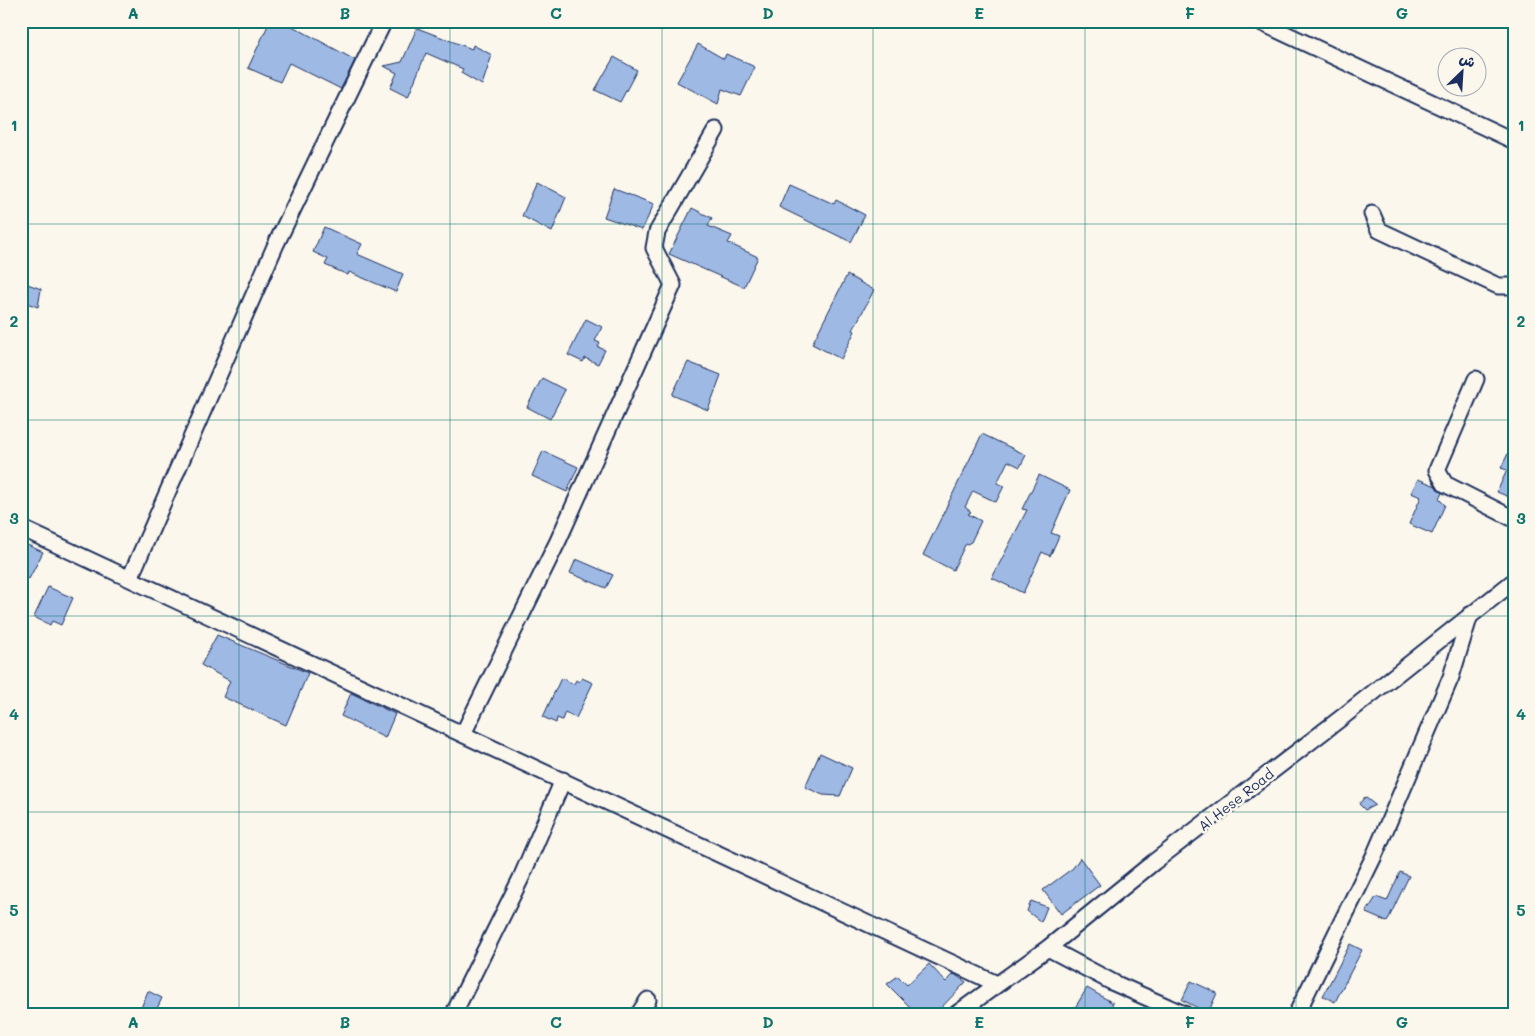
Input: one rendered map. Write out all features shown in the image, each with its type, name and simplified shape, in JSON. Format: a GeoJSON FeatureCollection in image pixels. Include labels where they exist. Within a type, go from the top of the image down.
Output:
{"type":"FeatureCollection","features":[{"type":"Feature","properties":{"kind":"street"},"geometry":{"type":"LineString","coordinates":[[130,578],[276,244],[384,21]]}},
{"type":"Feature","properties":{"kind":"street"},"geometry":{"type":"LineString","coordinates":[[1258,21],[1514,141]]}},
{"type":"Feature","properties":{"kind":"street"},"geometry":{"type":"LineString","coordinates":[[463,734],[558,541],[673,285],[654,248],[657,232],[716,130]]}},
{"type":"Feature","properties":{"kind":"street"},"geometry":{"type":"LineString","coordinates":[[1372,214],[1379,230],[1498,286],[1514,286]]}},
{"type":"Feature","properties":{"kind":"street"},"geometry":{"type":"LineString","coordinates":[[1476,379],[1437,470],[1439,477],[1452,488],[1514,519]]}},
{"type":"Feature","properties":{"kind":"street"},"geometry":{"type":"LineString","coordinates":[[21,528],[997,984]]}},
{"type":"Feature","properties":{"kind":"street","name":"Al Hese Road"},"geometry":{"type":"LineString","coordinates":[[955,1015],[1048,948],[1514,581]]}},
{"type":"Feature","properties":{"kind":"street"},"geometry":{"type":"LineString","coordinates":[[1296,1015],[1378,847],[1451,677],[1470,615]]}},
{"type":"Feature","properties":{"kind":"street"},"geometry":{"type":"LineString","coordinates":[[453,1015],[521,878],[562,780]]}},
{"type":"Feature","properties":{"kind":"street"},"geometry":{"type":"LineString","coordinates":[[1048,948],[1114,983],[1186,1015]]}},
{"type":"Feature","properties":{"kind":"street"},"geometry":{"type":"LineString","coordinates":[[638,1015],[648,1000]]}},
{"type":"Feature","properties":{"kind":"building"},"geometry":{"type":"Polygon","coordinates":[[[270,21],[283,21],[355,60],[341,89],[289,63],[280,82],[248,68],[270,21]]]}},
{"type":"Feature","properties":{"kind":"building"},"geometry":{"type":"Polygon","coordinates":[[[417,28],[472,49],[473,45],[492,55],[482,85],[461,73],[463,69],[426,53],[408,97],[390,88],[397,73],[384,66],[402,62],[417,28]]]}},
{"type":"Feature","properties":{"kind":"building"},"geometry":{"type":"Polygon","coordinates":[[[698,44],[724,59],[726,54],[755,67],[741,96],[722,89],[718,104],[677,82],[698,44]]]}},
{"type":"Feature","properties":{"kind":"building"},"geometry":{"type":"Polygon","coordinates":[[[614,57],[637,70],[620,102],[595,90],[614,57]]]}},
{"type":"Feature","properties":{"kind":"building"},"geometry":{"type":"Polygon","coordinates":[[[537,182],[566,197],[552,232],[522,216],[537,182]]]}},
{"type":"Feature","properties":{"kind":"building"},"geometry":{"type":"Polygon","coordinates":[[[789,184],[834,204],[836,200],[865,215],[851,242],[779,207],[789,184]]]}},
{"type":"Feature","properties":{"kind":"building"},"geometry":{"type":"Polygon","coordinates":[[[614,189],[654,204],[642,230],[604,217],[614,189]]]}},
{"type":"Feature","properties":{"kind":"building"},"geometry":{"type":"Polygon","coordinates":[[[692,208],[712,218],[708,226],[732,236],[728,243],[758,257],[744,287],[669,254],[692,208]]]}},
{"type":"Feature","properties":{"kind":"building"},"geometry":{"type":"Polygon","coordinates":[[[324,227],[362,244],[357,254],[403,274],[396,292],[349,272],[348,275],[325,265],[328,259],[313,252],[324,227]]]}},
{"type":"Feature","properties":{"kind":"building"},"geometry":{"type":"Polygon","coordinates":[[[847,275],[874,290],[853,330],[855,331],[841,359],[812,344],[847,275]]]}},
{"type":"Feature","properties":{"kind":"building"},"geometry":{"type":"Polygon","coordinates":[[[25,283],[41,289],[38,307],[21,301],[21,288],[25,283]]]}},
{"type":"Feature","properties":{"kind":"building"},"geometry":{"type":"Polygon","coordinates":[[[586,319],[602,327],[595,341],[600,343],[598,347],[605,350],[598,364],[585,358],[583,362],[568,355],[586,319]]]}},
{"type":"Feature","properties":{"kind":"building"},"geometry":{"type":"Polygon","coordinates":[[[688,362],[721,375],[708,410],[672,395],[688,362]]]}},
{"type":"Feature","properties":{"kind":"building"},"geometry":{"type":"Polygon","coordinates":[[[542,378],[565,390],[550,419],[527,407],[542,378]]]}},
{"type":"Feature","properties":{"kind":"building"},"geometry":{"type":"Polygon","coordinates":[[[982,434],[1026,455],[1020,467],[1008,461],[997,483],[1004,486],[996,502],[973,491],[965,507],[971,512],[968,514],[981,521],[971,542],[965,545],[953,570],[923,555],[982,434]]]}},
{"type":"Feature","properties":{"kind":"building"},"geometry":{"type":"Polygon","coordinates":[[[1514,441],[1514,499],[1497,492],[1507,470],[1501,468],[1514,441]]]}},
{"type":"Feature","properties":{"kind":"building"},"geometry":{"type":"Polygon","coordinates":[[[543,451],[578,467],[567,492],[532,476],[543,451]]]}},
{"type":"Feature","properties":{"kind":"building"},"geometry":{"type":"Polygon","coordinates":[[[1039,475],[1070,490],[1051,533],[1059,536],[1050,556],[1042,552],[1023,593],[992,578],[1027,510],[1022,509],[1039,475]]]}},
{"type":"Feature","properties":{"kind":"building"},"geometry":{"type":"Polygon","coordinates":[[[1418,479],[1436,486],[1442,493],[1439,499],[1445,505],[1432,534],[1409,524],[1421,497],[1411,493],[1418,479]]]}},
{"type":"Feature","properties":{"kind":"building"},"geometry":{"type":"Polygon","coordinates":[[[21,542],[43,552],[29,579],[21,576],[21,542]]]}},
{"type":"Feature","properties":{"kind":"building"},"geometry":{"type":"Polygon","coordinates":[[[576,559],[613,575],[606,588],[570,573],[576,559]]]}},
{"type":"Feature","properties":{"kind":"building"},"geometry":{"type":"Polygon","coordinates":[[[48,587],[73,598],[61,625],[52,621],[50,625],[34,617],[48,587]]]}},
{"type":"Feature","properties":{"kind":"building"},"geometry":{"type":"Polygon","coordinates":[[[217,635],[308,673],[286,725],[223,697],[230,681],[201,665],[217,635]]]}},
{"type":"Feature","properties":{"kind":"building"},"geometry":{"type":"Polygon","coordinates":[[[561,678],[574,684],[576,680],[579,682],[582,678],[593,683],[576,718],[565,712],[562,720],[557,718],[556,723],[543,717],[561,678]]]}},
{"type":"Feature","properties":{"kind":"building"},"geometry":{"type":"Polygon","coordinates":[[[351,693],[395,714],[385,738],[341,716],[351,693]]]}},
{"type":"Feature","properties":{"kind":"building"},"geometry":{"type":"Polygon","coordinates":[[[820,753],[852,768],[840,796],[823,795],[805,787],[820,753]]]}},
{"type":"Feature","properties":{"kind":"building"},"geometry":{"type":"Polygon","coordinates":[[[1365,797],[1375,805],[1365,810],[1359,804],[1365,797]]]}},
{"type":"Feature","properties":{"kind":"building"},"geometry":{"type":"Polygon","coordinates":[[[1080,858],[1100,885],[1061,914],[1043,890],[1073,868],[1080,858]]]}},
{"type":"Feature","properties":{"kind":"building"},"geometry":{"type":"Polygon","coordinates":[[[1400,872],[1409,876],[1387,922],[1366,913],[1376,897],[1387,901],[1400,872]]]}},
{"type":"Feature","properties":{"kind":"building"},"geometry":{"type":"Polygon","coordinates":[[[1031,901],[1047,907],[1041,922],[1027,911],[1031,901]]]}},
{"type":"Feature","properties":{"kind":"building"},"geometry":{"type":"Polygon","coordinates":[[[1350,944],[1362,950],[1335,1002],[1323,996],[1350,944]]]}},
{"type":"Feature","properties":{"kind":"building"},"geometry":{"type":"Polygon","coordinates":[[[929,964],[946,982],[954,974],[966,982],[934,1015],[918,1015],[887,984],[898,976],[907,985],[929,964]]]}},
{"type":"Feature","properties":{"kind":"building"},"geometry":{"type":"Polygon","coordinates":[[[1191,981],[1217,993],[1208,1013],[1182,1000],[1191,981]]]}},
{"type":"Feature","properties":{"kind":"building"},"geometry":{"type":"Polygon","coordinates":[[[1087,988],[1113,1003],[1106,1015],[1079,1015],[1073,1011],[1087,988]]]}},
{"type":"Feature","properties":{"kind":"building"},"geometry":{"type":"Polygon","coordinates":[[[148,991],[162,998],[154,1015],[138,1015],[148,991]]]}}]}
